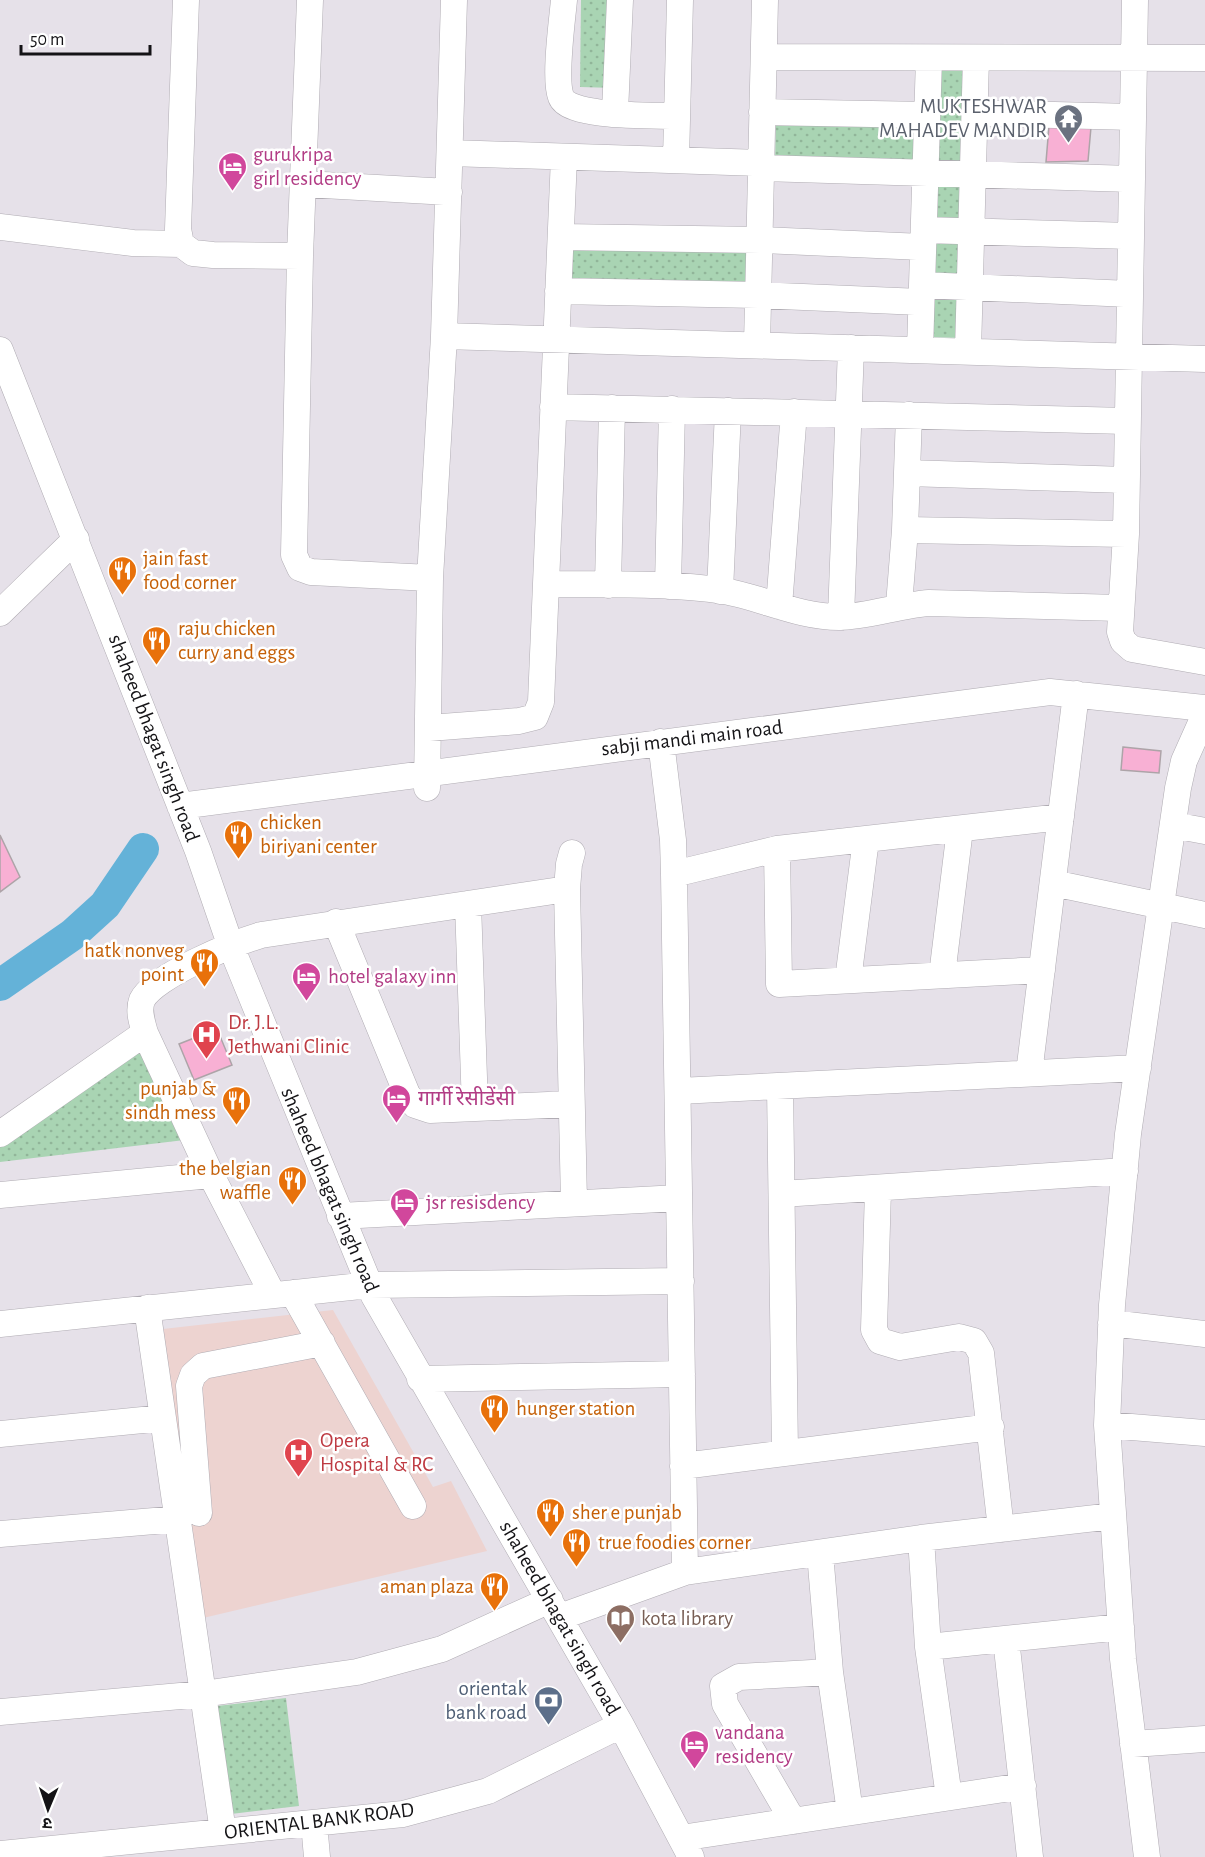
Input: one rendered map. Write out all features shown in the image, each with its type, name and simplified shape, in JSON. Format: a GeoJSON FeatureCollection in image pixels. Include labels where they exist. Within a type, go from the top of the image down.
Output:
{"type":"FeatureCollection","features":[{"type":"Feature","properties":{"kind":"street"},"geometry":{"type":"LineString","coordinates":[[181,244],[178,229],[186,0]]}},
{"type":"Feature","properties":{"kind":"street"},"geometry":{"type":"LineString","coordinates":[[310,0],[305,184],[300,256],[294,555],[300,568],[311,572],[430,578]]}},
{"type":"Feature","properties":{"kind":"street"},"geometry":{"type":"LineString","coordinates":[[427,781],[430,578],[444,336],[454,0]]}},
{"type":"Feature","properties":{"kind":"street"},"geometry":{"type":"LineString","coordinates":[[564,0],[558,85],[561,99],[571,108],[676,116]]}},
{"type":"Feature","properties":{"kind":"street"},"geometry":{"type":"LineString","coordinates":[[615,112],[620,0]]}},
{"type":"Feature","properties":{"kind":"street"},"geometry":{"type":"LineString","coordinates":[[676,160],[680,0]]}},
{"type":"Feature","properties":{"kind":"street"},"geometry":{"type":"LineString","coordinates":[[757,345],[765,0]]}},
{"type":"Feature","properties":{"kind":"street"},"geometry":{"type":"LineString","coordinates":[[1135,0],[1126,534],[1120,608],[1123,640],[1132,649],[1205,662]]}},
{"type":"Feature","properties":{"kind":"street"},"geometry":{"type":"LineString","coordinates":[[764,57],[1134,56],[1205,58]]}},
{"type":"Feature","properties":{"kind":"street"},"geometry":{"type":"LineString","coordinates":[[920,350],[929,58]]}},
{"type":"Feature","properties":{"kind":"street"},"geometry":{"type":"LineString","coordinates":[[968,351],[976,58]]}},
{"type":"Feature","properties":{"kind":"street"},"geometry":{"type":"LineString","coordinates":[[762,112],[927,114]]}},
{"type":"Feature","properties":{"kind":"street"},"geometry":{"type":"LineString","coordinates":[[974,113],[1133,117]]}},
{"type":"Feature","properties":{"kind":"street"},"geometry":{"type":"LineString","coordinates":[[450,153],[676,160],[973,175],[1132,179]]}},
{"type":"Feature","properties":{"kind":"street"},"geometry":{"type":"LineString","coordinates":[[429,728],[519,721],[535,717],[541,702],[564,157]]}},
{"type":"Feature","properties":{"kind":"street"},"geometry":{"type":"LineString","coordinates":[[305,184],[449,192]]}},
{"type":"Feature","properties":{"kind":"street"},"geometry":{"type":"LineString","coordinates":[[0,227],[133,243],[181,244],[194,253],[213,255],[300,256]]}},
{"type":"Feature","properties":{"kind":"street"},"geometry":{"type":"LineString","coordinates":[[561,237],[760,240],[924,238],[971,232],[1131,236]]}},
{"type":"Feature","properties":{"kind":"street"},"geometry":{"type":"LineString","coordinates":[[558,291],[758,295],[921,294],[970,289],[1130,294]]}},
{"type":"Feature","properties":{"kind":"street"},"geometry":{"type":"LineString","coordinates":[[444,336],[1205,359]]}},
{"type":"Feature","properties":{"kind":"street"},"geometry":{"type":"LineString","coordinates":[[841,617],[851,348]]}},
{"type":"Feature","properties":{"kind":"street","name":"shaheed bhagat singh road"},"geometry":{"type":"LineString","coordinates":[[0,350],[183,813],[230,944],[370,1285],[420,1379],[621,1725],[686,1847]]}},
{"type":"Feature","properties":{"kind":"street"},"geometry":{"type":"LineString","coordinates":[[553,407],[1127,421]]}},
{"type":"Feature","properties":{"kind":"street"},"geometry":{"type":"LineString","coordinates":[[608,585],[612,408]]}},
{"type":"Feature","properties":{"kind":"street"},"geometry":{"type":"LineString","coordinates":[[668,586],[672,409]]}},
{"type":"Feature","properties":{"kind":"street"},"geometry":{"type":"LineString","coordinates":[[720,591],[728,411]]}},
{"type":"Feature","properties":{"kind":"street"},"geometry":{"type":"LineString","coordinates":[[779,606],[794,412]]}},
{"type":"Feature","properties":{"kind":"street"},"geometry":{"type":"LineString","coordinates":[[899,605],[905,530],[909,415]]}},
{"type":"Feature","properties":{"kind":"street"},"geometry":{"type":"LineString","coordinates":[[907,473],[1126,480]]}},
{"type":"Feature","properties":{"kind":"street"},"geometry":{"type":"LineString","coordinates":[[905,530],[1126,534]]}},
{"type":"Feature","properties":{"kind":"street"},"geometry":{"type":"LineString","coordinates":[[0,613],[76,539]]}},
{"type":"Feature","properties":{"kind":"street"},"geometry":{"type":"LineString","coordinates":[[546,584],[668,586],[720,591],[751,596],[805,614],[841,617],[899,605],[929,603],[1120,608]]}},
{"type":"Feature","properties":{"kind":"street","name":"sabji mandi main road"},"geometry":{"type":"LineString","coordinates":[[183,813],[661,750],[1039,693],[1075,702],[1204,717]]}},
{"type":"Feature","properties":{"kind":"street"},"geometry":{"type":"LineString","coordinates":[[1029,1073],[1075,702]]}},
{"type":"Feature","properties":{"kind":"street"},"geometry":{"type":"LineString","coordinates":[[1147,1857],[1120,1627],[1107,1425],[1111,1323],[1125,1171],[1173,825],[1184,761],[1204,717]]}},
{"type":"Feature","properties":{"kind":"street"},"geometry":{"type":"LineString","coordinates":[[661,750],[673,840],[674,874],[685,1572]]}},
{"type":"Feature","properties":{"kind":"street"},"geometry":{"type":"LineString","coordinates":[[674,874],[777,849],[1061,817]]}},
{"type":"Feature","properties":{"kind":"street"},"geometry":{"type":"LineString","coordinates":[[1173,825],[1205,831]]}},
{"type":"Feature","properties":{"kind":"street"},"geometry":{"type":"LineString","coordinates":[[942,975],[960,829]]}},
{"type":"Feature","properties":{"kind":"street"},"geometry":{"type":"LineString","coordinates":[[848,980],[866,839]]}},
{"type":"Feature","properties":{"kind":"street"},"geometry":{"type":"LineString","coordinates":[[777,849],[779,984],[1042,970]]}},
{"type":"Feature","properties":{"kind":"street"},"geometry":{"type":"LineString","coordinates":[[572,853],[567,889],[574,1202]]}},
{"type":"Feature","properties":{"kind":"street"},"geometry":{"type":"LineString","coordinates":[[1053,883],[1162,908],[1205,915]]}},
{"type":"Feature","properties":{"kind":"street"},"geometry":{"type":"LineString","coordinates":[[413,1506],[322,1343],[283,1294],[211,1175],[145,1032],[140,1016],[142,1001],[150,990],[165,979],[230,944],[280,930],[567,889]]}},
{"type":"Feature","properties":{"kind":"street"},"geometry":{"type":"LineString","coordinates":[[468,904],[475,1107]]}},
{"type":"Feature","properties":{"kind":"street"},"geometry":{"type":"LineString","coordinates":[[336,922],[411,1099],[416,1105],[430,1110],[571,1104]]}},
{"type":"Feature","properties":{"kind":"street"},"geometry":{"type":"LineString","coordinates":[[0,1134],[145,1032]]}},
{"type":"Feature","properties":{"kind":"street"},"geometry":{"type":"LineString","coordinates":[[679,1091],[1138,1068]]}},
{"type":"Feature","properties":{"kind":"street"},"geometry":{"type":"LineString","coordinates":[[780,1086],[785,1453]]}},
{"type":"Feature","properties":{"kind":"street"},"geometry":{"type":"LineString","coordinates":[[782,1194],[1125,1171]]}},
{"type":"Feature","properties":{"kind":"street"},"geometry":{"type":"LineString","coordinates":[[0,1195],[211,1175]]}},
{"type":"Feature","properties":{"kind":"street"},"geometry":{"type":"LineString","coordinates":[[878,1189],[874,1330],[880,1341],[900,1347],[959,1337],[974,1341],[981,1353],[991,1427],[1000,1529]]}},
{"type":"Feature","properties":{"kind":"street"},"geometry":{"type":"LineString","coordinates":[[340,1216],[678,1198]]}},
{"type":"Feature","properties":{"kind":"street"},"geometry":{"type":"LineString","coordinates":[[0,1324],[370,1285],[681,1281]]}},
{"type":"Feature","properties":{"kind":"street"},"geometry":{"type":"LineString","coordinates":[[147,1308],[163,1418],[189,1516]]}},
{"type":"Feature","properties":{"kind":"street"},"geometry":{"type":"LineString","coordinates":[[1111,1323],[1205,1334]]}},
{"type":"Feature","properties":{"kind":"street"},"geometry":{"type":"LineString","coordinates":[[223,1832],[203,1694],[189,1516],[189,1386],[193,1375],[203,1366],[322,1343]]}},
{"type":"Feature","properties":{"kind":"street"},"geometry":{"type":"LineString","coordinates":[[420,1379],[682,1374]]}},
{"type":"Feature","properties":{"kind":"street"},"geometry":{"type":"LineString","coordinates":[[0,1434],[163,1418]]}},
{"type":"Feature","properties":{"kind":"street"},"geometry":{"type":"LineString","coordinates":[[1107,1425],[1205,1433]]}},
{"type":"Feature","properties":{"kind":"street"},"geometry":{"type":"LineString","coordinates":[[683,1466],[991,1427]]}},
{"type":"Feature","properties":{"kind":"street"},"geometry":{"type":"LineString","coordinates":[[0,1534],[189,1516]]}},
{"type":"Feature","properties":{"kind":"street"},"geometry":{"type":"LineString","coordinates":[[0,1712],[203,1694],[357,1672],[442,1649],[555,1609],[685,1572],[921,1538],[1113,1516]]}},
{"type":"Feature","properties":{"kind":"street"},"geometry":{"type":"LineString","coordinates":[[921,1538],[928,1647],[950,1797]]}},
{"type":"Feature","properties":{"kind":"street"},"geometry":{"type":"LineString","coordinates":[[820,1553],[830,1672],[850,1812]]}},
{"type":"Feature","properties":{"kind":"street"},"geometry":{"type":"LineString","coordinates":[[928,1647],[1120,1627]]}},
{"type":"Feature","properties":{"kind":"street"},"geometry":{"type":"LineString","coordinates":[[1006,1640],[1030,1857]]}},
{"type":"Feature","properties":{"kind":"street"},"geometry":{"type":"LineString","coordinates":[[793,1821],[725,1704],[723,1686],[739,1677],[830,1672]]}},
{"type":"Feature","properties":{"kind":"street","name":"ORIENTAL BANK ROAD"},"geometry":{"type":"LineString","coordinates":[[0,1854],[107,1850],[223,1832],[403,1814],[488,1791],[621,1725]]}},
{"type":"Feature","properties":{"kind":"street"},"geometry":{"type":"LineString","coordinates":[[1133,1744],[1205,1739]]}},
{"type":"Feature","properties":{"kind":"street"},"geometry":{"type":"LineString","coordinates":[[686,1847],[793,1821],[1023,1786]]}},
{"type":"Feature","properties":{"kind":"street"},"geometry":{"type":"LineString","coordinates":[[314,1823],[317,1857]]}},
{"type":"Feature","properties":{"kind":"shaded area"},"geometry":{"type":"Polygon","coordinates":[[[333,1310],[433,1487],[451,1481],[487,1551],[203,1618],[163,1329],[333,1310]]]}},
{"type":"Feature","properties":{"kind":"green space"},"geometry":{"type":"Polygon","coordinates":[[[581,0],[616,0],[615,88],[580,87],[581,0]]]}},
{"type":"Feature","properties":{"kind":"green space"},"geometry":{"type":"Polygon","coordinates":[[[934,62],[971,63],[963,338],[926,337],[934,62]]]}},
{"type":"Feature","properties":{"kind":"green space"},"geometry":{"type":"Polygon","coordinates":[[[776,116],[919,120],[918,167],[775,164],[776,116]]]}},
{"type":"Feature","properties":{"kind":"green space"},"geometry":{"type":"Polygon","coordinates":[[[571,249],[746,250],[749,284],[568,280],[571,249]]]}},
{"type":"Feature","properties":{"kind":"green space"},"geometry":{"type":"Polygon","coordinates":[[[148,1043],[193,1139],[0,1162],[0,1146],[148,1043]]]}},
{"type":"Feature","properties":{"kind":"green space"},"geometry":{"type":"Polygon","coordinates":[[[286,1698],[299,1806],[231,1814],[217,1706],[286,1698]]]}},
{"type":"Feature","properties":{"kind":"building","name":"MUKTESHWAR MAHADEV MANDIR"},"geometry":{"type":"Polygon","coordinates":[[[1049,126],[1091,127],[1088,161],[1046,162],[1049,126]]]}},
{"type":"Feature","properties":{"kind":"building"},"geometry":{"type":"Polygon","coordinates":[[[1123,747],[1161,751],[1159,773],[1121,770],[1123,747]]]}},
{"type":"Feature","properties":{"kind":"building"},"geometry":{"type":"Polygon","coordinates":[[[0,835],[20,877],[0,892],[0,835]]]}},
{"type":"Feature","properties":{"kind":"building"},"geometry":{"type":"Polygon","coordinates":[[[217,1029],[232,1065],[194,1080],[179,1044],[217,1029]]]}},
{"type":"Feature","properties":{"kind":"waterway"},"geometry":{"type":"LineString","coordinates":[[0,985],[72,935],[105,905],[143,849]]}},
{"type":"Feature","properties":{"kind":"place","name":"MUKTESHWAR MAHADEV MANDIR"},"geometry":{"type":"Point","coordinates":[1068,144]}},
{"type":"Feature","properties":{"kind":"place","name":"gurukripa girl residency"},"geometry":{"type":"Point","coordinates":[232,192]}},
{"type":"Feature","properties":{"kind":"place","name":"jain fast food corner"},"geometry":{"type":"Point","coordinates":[122,596]}},
{"type":"Feature","properties":{"kind":"place","name":"raju chicken curry and eggs"},"geometry":{"type":"Point","coordinates":[157,666]}},
{"type":"Feature","properties":{"kind":"place","name":"chicken biriyani center"},"geometry":{"type":"Point","coordinates":[239,860]}},
{"type":"Feature","properties":{"kind":"place","name":"hatk nonveg point"},"geometry":{"type":"Point","coordinates":[205,988]}},
{"type":"Feature","properties":{"kind":"place","name":"hotel galaxy inn"},"geometry":{"type":"Point","coordinates":[307,1002]}},
{"type":"Feature","properties":{"kind":"place","name":"Dr. J.L. Jethwani Clinic"},"geometry":{"type":"Point","coordinates":[207,1060]}},
{"type":"Feature","properties":{"kind":"place","name":"गार्गी रेसीडेंसी"},"geometry":{"type":"Point","coordinates":[397,1124]}},
{"type":"Feature","properties":{"kind":"place","name":"punjab & sindh mess"},"geometry":{"type":"Point","coordinates":[237,1126]}},
{"type":"Feature","properties":{"kind":"place","name":"the belgian waffle"},"geometry":{"type":"Point","coordinates":[292,1206]}},
{"type":"Feature","properties":{"kind":"place","name":"jsr resisdency"},"geometry":{"type":"Point","coordinates":[405,1228]}},
{"type":"Feature","properties":{"kind":"place","name":"hunger station"},"geometry":{"type":"Point","coordinates":[495,1434]}},
{"type":"Feature","properties":{"kind":"place","name":"Opera Hospital & RC"},"geometry":{"type":"Point","coordinates":[299,1478]}},
{"type":"Feature","properties":{"kind":"place","name":"sher e punjab"},"geometry":{"type":"Point","coordinates":[551,1538]}},
{"type":"Feature","properties":{"kind":"place","name":"true foodies corner"},"geometry":{"type":"Point","coordinates":[577,1568]}},
{"type":"Feature","properties":{"kind":"place","name":"aman plaza"},"geometry":{"type":"Point","coordinates":[495,1612]}},
{"type":"Feature","properties":{"kind":"place","name":"kota library"},"geometry":{"type":"Point","coordinates":[620,1644]}},
{"type":"Feature","properties":{"kind":"place","name":"orientak bank road"},"geometry":{"type":"Point","coordinates":[548,1726]}},
{"type":"Feature","properties":{"kind":"place","name":"vandana residency"},"geometry":{"type":"Point","coordinates":[694,1770]}}]}
